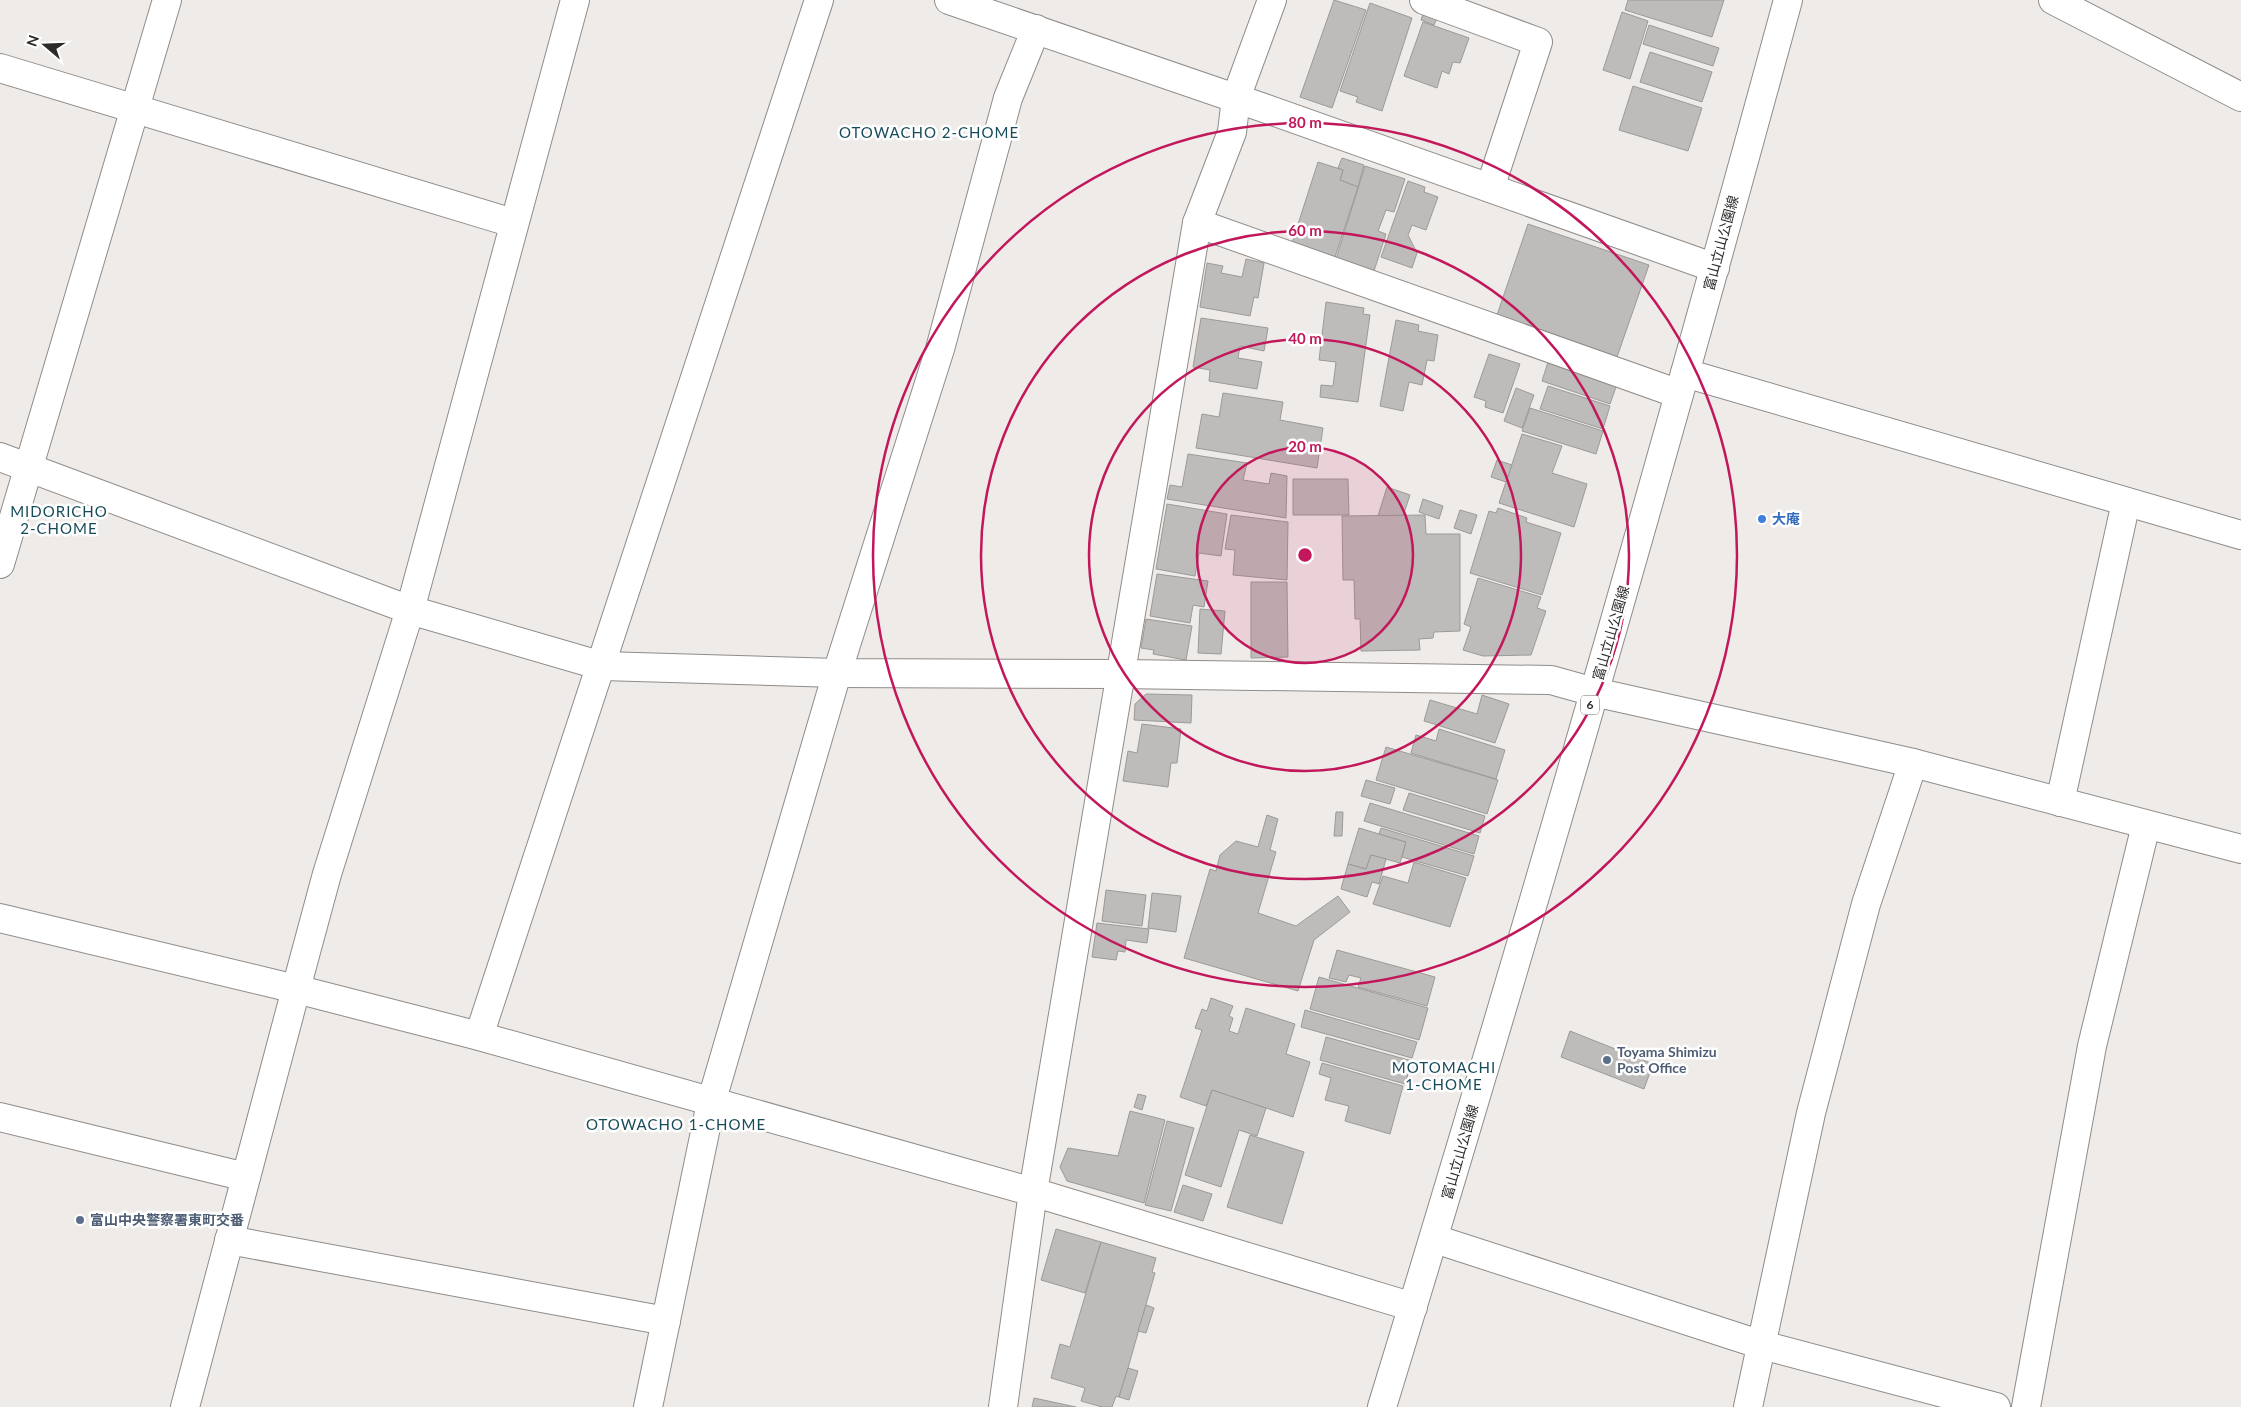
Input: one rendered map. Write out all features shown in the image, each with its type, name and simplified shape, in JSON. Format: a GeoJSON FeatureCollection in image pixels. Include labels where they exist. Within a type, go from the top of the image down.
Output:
{"type":"FeatureCollection","features":[{"type":"Feature","properties":{"kind":"street"},"geometry":{"type":"LineString","coordinates":[[0,564],[27,466],[167,0]]}},
{"type":"Feature","properties":{"kind":"street"},"geometry":{"type":"LineString","coordinates":[[185,1407],[296,989],[328,874],[410,610],[513,223],[575,0]]}},
{"type":"Feature","properties":{"kind":"street"},"geometry":{"type":"LineString","coordinates":[[479,1036],[819,0]]}},
{"type":"Feature","properties":{"kind":"street"},"geometry":{"type":"LineString","coordinates":[[949,0],[1236,98],[1715,268]]}},
{"type":"Feature","properties":{"kind":"street"},"geometry":{"type":"LineString","coordinates":[[1003,1407],[1033,1192],[1196,224],[1232,132],[1236,98],[1272,0]]}},
{"type":"Feature","properties":{"kind":"street"},"geometry":{"type":"LineString","coordinates":[[1424,0],[1538,42],[1490,188]]}},
{"type":"Feature","properties":{"kind":"street","name":"富山立山公園線"},"geometry":{"type":"LineString","coordinates":[[1382,1407],[1435,1239],[1594,692],[1715,268],[1788,0]]}},
{"type":"Feature","properties":{"kind":"street"},"geometry":{"type":"LineString","coordinates":[[2053,0],[2241,97]]}},
{"type":"Feature","properties":{"kind":"street"},"geometry":{"type":"LineString","coordinates":[[648,1407],[711,1103],[837,673],[940,349],[1008,98],[1036,29]]}},
{"type":"Feature","properties":{"kind":"street"},"geometry":{"type":"LineString","coordinates":[[0,68],[513,223]]}},
{"type":"Feature","properties":{"kind":"street"},"geometry":{"type":"LineString","coordinates":[[1196,224],[1682,383],[2126,502],[2241,535]]}},
{"type":"Feature","properties":{"kind":"street"},"geometry":{"type":"LineString","coordinates":[[0,457],[410,610],[602,666],[837,673],[1119,674],[1551,680],[1594,692],[1913,763],[2241,849]]}},
{"type":"Feature","properties":{"kind":"street"},"geometry":{"type":"LineString","coordinates":[[2060,802],[2126,502]]}},
{"type":"Feature","properties":{"kind":"street"},"geometry":{"type":"LineString","coordinates":[[1748,1407],[1811,1113],[1866,904],[1913,763]]}},
{"type":"Feature","properties":{"kind":"street"},"geometry":{"type":"LineString","coordinates":[[2026,1407],[2092,1046],[2146,825]]}},
{"type":"Feature","properties":{"kind":"street"},"geometry":{"type":"LineString","coordinates":[[0,918],[296,989],[479,1036],[711,1103],[1033,1192],[1413,1307]]}},
{"type":"Feature","properties":{"kind":"street"},"geometry":{"type":"LineString","coordinates":[[0,1117],[246,1177]]}},
{"type":"Feature","properties":{"kind":"street"},"geometry":{"type":"LineString","coordinates":[[1435,1239],[1762,1344],[1996,1407]]}},
{"type":"Feature","properties":{"kind":"street"},"geometry":{"type":"LineString","coordinates":[[229,1240],[666,1321]]}},
{"type":"Feature","properties":{"kind":"building"},"geometry":{"type":"Polygon","coordinates":[[[1334,0],[1366,10],[1332,108],[1300,97],[1334,0]]]}},
{"type":"Feature","properties":{"kind":"building"},"geometry":{"type":"Polygon","coordinates":[[[1628,0],[1724,0],[1712,37],[1625,10],[1628,0]]]}},
{"type":"Feature","properties":{"kind":"building"},"geometry":{"type":"Polygon","coordinates":[[[1370,3],[1412,18],[1382,111],[1356,102],[1358,97],[1340,91],[1370,3]]]}},
{"type":"Feature","properties":{"kind":"building"},"geometry":{"type":"Polygon","coordinates":[[[1622,12],[1648,21],[1630,79],[1603,70],[1622,12]]]}},
{"type":"Feature","properties":{"kind":"building"},"geometry":{"type":"Polygon","coordinates":[[[1423,14],[1437,18],[1434,25],[1421,20],[1423,14]]]}},
{"type":"Feature","properties":{"kind":"building"},"geometry":{"type":"Polygon","coordinates":[[[1423,22],[1469,38],[1460,63],[1453,62],[1449,74],[1442,71],[1437,88],[1404,76],[1423,22]]]}},
{"type":"Feature","properties":{"kind":"building"},"geometry":{"type":"Polygon","coordinates":[[[1649,25],[1719,48],[1713,66],[1643,44],[1649,25]]]}},
{"type":"Feature","properties":{"kind":"building"},"geometry":{"type":"Polygon","coordinates":[[[1650,52],[1712,72],[1702,102],[1640,82],[1650,52]]]}},
{"type":"Feature","properties":{"kind":"building"},"geometry":{"type":"Polygon","coordinates":[[[1633,86],[1702,108],[1688,151],[1619,130],[1633,86]]]}},
{"type":"Feature","properties":{"kind":"building"},"geometry":{"type":"Polygon","coordinates":[[[1342,158],[1364,165],[1358,187],[1340,180],[1343,170],[1338,168],[1342,158]]]}},
{"type":"Feature","properties":{"kind":"building"},"geometry":{"type":"Polygon","coordinates":[[[1318,162],[1343,170],[1340,180],[1358,187],[1334,260],[1291,246],[1318,162]]]}},
{"type":"Feature","properties":{"kind":"building"},"geometry":{"type":"Polygon","coordinates":[[[1365,166],[1405,179],[1394,212],[1386,210],[1378,231],[1386,234],[1374,271],[1336,259],[1365,166]]]}},
{"type":"Feature","properties":{"kind":"building"},"geometry":{"type":"Polygon","coordinates":[[[1408,181],[1425,187],[1424,192],[1438,197],[1426,230],[1412,225],[1408,235],[1417,253],[1412,268],[1381,257],[1408,181]]]}},
{"type":"Feature","properties":{"kind":"building"},"geometry":{"type":"Polygon","coordinates":[[[1528,224],[1649,265],[1617,357],[1497,315],[1528,224]]]}},
{"type":"Feature","properties":{"kind":"building"},"geometry":{"type":"Polygon","coordinates":[[[1246,259],[1264,263],[1258,298],[1254,297],[1250,316],[1200,307],[1207,263],[1223,266],[1221,273],[1242,277],[1246,259]]]}},
{"type":"Feature","properties":{"kind":"building"},"geometry":{"type":"Polygon","coordinates":[[[1326,302],[1364,308],[1363,314],[1370,315],[1358,402],[1320,397],[1321,385],[1333,386],[1336,362],[1319,360],[1326,302]]]}},
{"type":"Feature","properties":{"kind":"building"},"geometry":{"type":"Polygon","coordinates":[[[1201,318],[1268,328],[1264,351],[1240,346],[1238,358],[1262,362],[1257,389],[1209,381],[1210,370],[1193,367],[1201,318]]]}},
{"type":"Feature","properties":{"kind":"building"},"geometry":{"type":"Polygon","coordinates":[[[1396,320],[1419,325],[1418,331],[1438,335],[1434,361],[1427,360],[1422,385],[1409,382],[1403,411],[1380,406],[1396,320]]]}},
{"type":"Feature","properties":{"kind":"building"},"geometry":{"type":"Polygon","coordinates":[[[1489,354],[1520,364],[1503,413],[1485,407],[1486,401],[1474,397],[1489,354]]]}},
{"type":"Feature","properties":{"kind":"building"},"geometry":{"type":"Polygon","coordinates":[[[1548,362],[1617,384],[1610,404],[1542,381],[1548,362]]]}},
{"type":"Feature","properties":{"kind":"building"},"geometry":{"type":"Polygon","coordinates":[[[1548,386],[1610,406],[1603,429],[1540,409],[1548,386]]]}},
{"type":"Feature","properties":{"kind":"building"},"geometry":{"type":"Polygon","coordinates":[[[1516,388],[1534,395],[1522,428],[1504,421],[1516,388]]]}},
{"type":"Feature","properties":{"kind":"building"},"geometry":{"type":"Polygon","coordinates":[[[1223,393],[1283,402],[1280,420],[1323,428],[1317,468],[1196,448],[1202,414],[1219,417],[1223,393]]]}},
{"type":"Feature","properties":{"kind":"building"},"geometry":{"type":"Polygon","coordinates":[[[1530,408],[1603,431],[1596,454],[1522,431],[1530,408]]]}},
{"type":"Feature","properties":{"kind":"building"},"geometry":{"type":"Polygon","coordinates":[[[1522,434],[1562,446],[1552,473],[1587,484],[1574,527],[1499,503],[1522,434]]]}},
{"type":"Feature","properties":{"kind":"building"},"geometry":{"type":"Polygon","coordinates":[[[1188,454],[1247,463],[1243,480],[1269,484],[1271,473],[1287,476],[1286,518],[1167,499],[1170,485],[1182,487],[1188,454]]]}},
{"type":"Feature","properties":{"kind":"building"},"geometry":{"type":"Polygon","coordinates":[[[1497,460],[1512,465],[1506,482],[1491,477],[1497,460]]]}},
{"type":"Feature","properties":{"kind":"building"},"geometry":{"type":"Polygon","coordinates":[[[1293,479],[1348,479],[1349,515],[1293,515],[1293,479]]]}},
{"type":"Feature","properties":{"kind":"building"},"geometry":{"type":"Polygon","coordinates":[[[1387,487],[1410,495],[1403,516],[1378,516],[1387,487]]]}},
{"type":"Feature","properties":{"kind":"building"},"geometry":{"type":"Polygon","coordinates":[[[1423,499],[1443,506],[1439,519],[1419,512],[1423,499]]]}},
{"type":"Feature","properties":{"kind":"building"},"geometry":{"type":"Polygon","coordinates":[[[1167,504],[1227,514],[1221,556],[1199,553],[1195,576],[1156,569],[1167,504]]]}},
{"type":"Feature","properties":{"kind":"building"},"geometry":{"type":"Polygon","coordinates":[[[1498,508],[1527,518],[1526,522],[1561,533],[1542,595],[1470,573],[1489,511],[1496,513],[1498,508]]]}},
{"type":"Feature","properties":{"kind":"building"},"geometry":{"type":"Polygon","coordinates":[[[1460,510],[1477,515],[1471,534],[1454,528],[1460,510]]]}},
{"type":"Feature","properties":{"kind":"building"},"geometry":{"type":"Polygon","coordinates":[[[1231,515],[1288,522],[1287,580],[1233,575],[1235,550],[1225,549],[1231,515]]]}},
{"type":"Feature","properties":{"kind":"building"},"geometry":{"type":"Polygon","coordinates":[[[1425,515],[1426,534],[1460,534],[1460,631],[1434,632],[1433,638],[1419,639],[1420,650],[1361,651],[1360,619],[1355,619],[1354,580],[1343,580],[1342,516],[1425,515]]]}},
{"type":"Feature","properties":{"kind":"building"},"geometry":{"type":"Polygon","coordinates":[[[1157,574],[1208,581],[1204,607],[1193,605],[1190,623],[1150,616],[1157,574]]]}},
{"type":"Feature","properties":{"kind":"building"},"geometry":{"type":"Polygon","coordinates":[[[1478,578],[1541,597],[1537,608],[1546,611],[1531,655],[1483,656],[1463,650],[1471,627],[1464,624],[1478,578]]]}},
{"type":"Feature","properties":{"kind":"building"},"geometry":{"type":"Polygon","coordinates":[[[1251,582],[1287,582],[1288,657],[1251,658],[1251,582]]]}},
{"type":"Feature","properties":{"kind":"building"},"geometry":{"type":"Polygon","coordinates":[[[1200,609],[1225,611],[1221,654],[1198,653],[1200,609]]]}},
{"type":"Feature","properties":{"kind":"building"},"geometry":{"type":"Polygon","coordinates":[[[1146,619],[1192,626],[1186,660],[1153,654],[1154,650],[1141,648],[1146,619]]]}},
{"type":"Feature","properties":{"kind":"building"},"geometry":{"type":"Polygon","coordinates":[[[1146,694],[1192,695],[1191,723],[1134,720],[1135,704],[1146,694]]]}},
{"type":"Feature","properties":{"kind":"building"},"geometry":{"type":"Polygon","coordinates":[[[1482,695],[1509,704],[1495,743],[1424,721],[1430,700],[1477,714],[1482,695]]]}},
{"type":"Feature","properties":{"kind":"building"},"geometry":{"type":"Polygon","coordinates":[[[1142,724],[1181,729],[1177,763],[1171,763],[1168,787],[1123,781],[1128,751],[1137,753],[1142,724]]]}},
{"type":"Feature","properties":{"kind":"building"},"geometry":{"type":"Polygon","coordinates":[[[1439,729],[1505,750],[1496,779],[1411,753],[1416,735],[1436,741],[1439,729]]]}},
{"type":"Feature","properties":{"kind":"building"},"geometry":{"type":"Polygon","coordinates":[[[1386,747],[1498,780],[1487,814],[1376,780],[1386,747]]]}},
{"type":"Feature","properties":{"kind":"building"},"geometry":{"type":"Polygon","coordinates":[[[1366,780],[1395,788],[1390,804],[1361,796],[1366,780]]]}},
{"type":"Feature","properties":{"kind":"building"},"geometry":{"type":"Polygon","coordinates":[[[1409,793],[1485,816],[1480,833],[1403,810],[1409,793]]]}},
{"type":"Feature","properties":{"kind":"building"},"geometry":{"type":"Polygon","coordinates":[[[1370,803],[1479,836],[1474,854],[1364,821],[1370,803]]]}},
{"type":"Feature","properties":{"kind":"building"},"geometry":{"type":"Polygon","coordinates":[[[1336,812],[1343,812],[1342,836],[1334,836],[1336,812]]]}},
{"type":"Feature","properties":{"kind":"building"},"geometry":{"type":"Polygon","coordinates":[[[1267,815],[1278,819],[1270,850],[1276,852],[1258,913],[1296,926],[1338,896],[1350,912],[1314,940],[1298,991],[1184,958],[1210,869],[1216,871],[1220,855],[1236,841],[1258,847],[1267,815]]]}},
{"type":"Feature","properties":{"kind":"building"},"geometry":{"type":"Polygon","coordinates":[[[1359,828],[1406,842],[1400,863],[1371,855],[1366,869],[1348,864],[1359,828]]]}},
{"type":"Feature","properties":{"kind":"building"},"geometry":{"type":"Polygon","coordinates":[[[1381,828],[1474,856],[1468,876],[1402,857],[1406,842],[1379,834],[1381,828]]]}},
{"type":"Feature","properties":{"kind":"building"},"geometry":{"type":"Polygon","coordinates":[[[1371,855],[1386,859],[1379,884],[1372,882],[1367,897],[1341,889],[1348,864],[1366,869],[1371,855]]]}},
{"type":"Feature","properties":{"kind":"building"},"geometry":{"type":"Polygon","coordinates":[[[1414,862],[1466,878],[1450,927],[1373,904],[1383,876],[1408,883],[1414,862]]]}},
{"type":"Feature","properties":{"kind":"building"},"geometry":{"type":"Polygon","coordinates":[[[1106,890],[1146,895],[1142,926],[1102,921],[1106,890]]]}},
{"type":"Feature","properties":{"kind":"building"},"geometry":{"type":"Polygon","coordinates":[[[1152,893],[1181,896],[1176,932],[1148,928],[1152,893]]]}},
{"type":"Feature","properties":{"kind":"building"},"geometry":{"type":"Polygon","coordinates":[[[1097,923],[1149,929],[1147,943],[1126,940],[1125,952],[1118,951],[1116,960],[1092,957],[1097,923]]]}},
{"type":"Feature","properties":{"kind":"building"},"geometry":{"type":"Polygon","coordinates":[[[1337,950],[1435,977],[1427,1006],[1358,987],[1361,978],[1349,975],[1346,982],[1329,978],[1337,950]]]}},
{"type":"Feature","properties":{"kind":"building"},"geometry":{"type":"Polygon","coordinates":[[[1319,977],[1428,1008],[1419,1040],[1310,1009],[1319,977]]]}},
{"type":"Feature","properties":{"kind":"building"},"geometry":{"type":"Polygon","coordinates":[[[1211,998],[1233,1006],[1229,1016],[1233,1018],[1229,1031],[1238,1034],[1246,1008],[1295,1024],[1286,1054],[1310,1062],[1293,1117],[1212,1090],[1206,1106],[1180,1097],[1202,1030],[1195,1028],[1202,1009],[1207,1011],[1211,998]]]}},
{"type":"Feature","properties":{"kind":"building"},"geometry":{"type":"Polygon","coordinates":[[[1305,1010],[1417,1042],[1412,1058],[1301,1027],[1305,1010]]]}},
{"type":"Feature","properties":{"kind":"building"},"geometry":{"type":"Polygon","coordinates":[[[1570,1031],[1653,1064],[1644,1089],[1561,1057],[1570,1031]]]}},
{"type":"Feature","properties":{"kind":"building"},"geometry":{"type":"Polygon","coordinates":[[[1326,1037],[1412,1061],[1405,1084],[1320,1060],[1326,1037]]]}},
{"type":"Feature","properties":{"kind":"building"},"geometry":{"type":"Polygon","coordinates":[[[1322,1063],[1403,1086],[1390,1134],[1345,1121],[1349,1106],[1325,1100],[1331,1078],[1319,1074],[1322,1063]]]}},
{"type":"Feature","properties":{"kind":"building"},"geometry":{"type":"Polygon","coordinates":[[[1212,1090],[1266,1108],[1257,1136],[1239,1130],[1221,1187],[1185,1175],[1212,1090]]]}},
{"type":"Feature","properties":{"kind":"building"},"geometry":{"type":"Polygon","coordinates":[[[1138,1094],[1146,1096],[1142,1110],[1134,1107],[1138,1094]]]}},
{"type":"Feature","properties":{"kind":"building"},"geometry":{"type":"Polygon","coordinates":[[[1130,1111],[1165,1120],[1144,1203],[1067,1181],[1060,1167],[1068,1148],[1118,1156],[1130,1111]]]}},
{"type":"Feature","properties":{"kind":"building"},"geometry":{"type":"Polygon","coordinates":[[[1167,1121],[1194,1128],[1171,1211],[1145,1205],[1167,1121]]]}},
{"type":"Feature","properties":{"kind":"building"},"geometry":{"type":"Polygon","coordinates":[[[1250,1135],[1304,1152],[1282,1224],[1227,1207],[1250,1135]]]}},
{"type":"Feature","properties":{"kind":"building"},"geometry":{"type":"Polygon","coordinates":[[[1183,1185],[1212,1194],[1203,1221],[1174,1212],[1183,1185]]]}},
{"type":"Feature","properties":{"kind":"building"},"geometry":{"type":"Polygon","coordinates":[[[1056,1229],[1101,1242],[1085,1293],[1041,1280],[1056,1229]]]}},
{"type":"Feature","properties":{"kind":"building"},"geometry":{"type":"Polygon","coordinates":[[[1101,1242],[1156,1258],[1152,1272],[1155,1273],[1128,1368],[1119,1397],[1116,1396],[1112,1407],[1102,1407],[1081,1401],[1085,1388],[1051,1378],[1060,1344],[1070,1347],[1101,1242]]]}},
{"type":"Feature","properties":{"kind":"building"},"geometry":{"type":"Polygon","coordinates":[[[1146,1305],[1154,1308],[1146,1333],[1138,1331],[1146,1305]]]}},
{"type":"Feature","properties":{"kind":"building"},"geometry":{"type":"Polygon","coordinates":[[[1128,1368],[1138,1371],[1129,1400],[1119,1397],[1128,1368]]]}},
{"type":"Feature","properties":{"kind":"building"},"geometry":{"type":"Polygon","coordinates":[[[1034,1398],[1076,1407],[1032,1407],[1034,1398]]]}},
{"type":"Feature","properties":{"kind":"place","name":"大庵"},"geometry":{"type":"Point","coordinates":[1762,519]}},
{"type":"Feature","properties":{"kind":"place","name":"Toyama Shimizu Post Office"},"geometry":{"type":"Point","coordinates":[1607,1060]}},
{"type":"Feature","properties":{"kind":"place","name":"富山中央警察署東町交番"},"geometry":{"type":"Point","coordinates":[80,1220]}},
{"type":"Feature","properties":{"kind":"district","name":"OTOWACHO 2-CHOME"},"geometry":{"type":"Point","coordinates":[929,133]}},
{"type":"Feature","properties":{"kind":"district","name":"MIDORICHO 2-CHOME"},"geometry":{"type":"Point","coordinates":[59,520]}},
{"type":"Feature","properties":{"kind":"district","name":"MOTOMACHI 1-CHOME"},"geometry":{"type":"Point","coordinates":[1444,1076]}},
{"type":"Feature","properties":{"kind":"district","name":"OTOWACHO 1-CHOME"},"geometry":{"type":"Point","coordinates":[676,1125]}}]}
